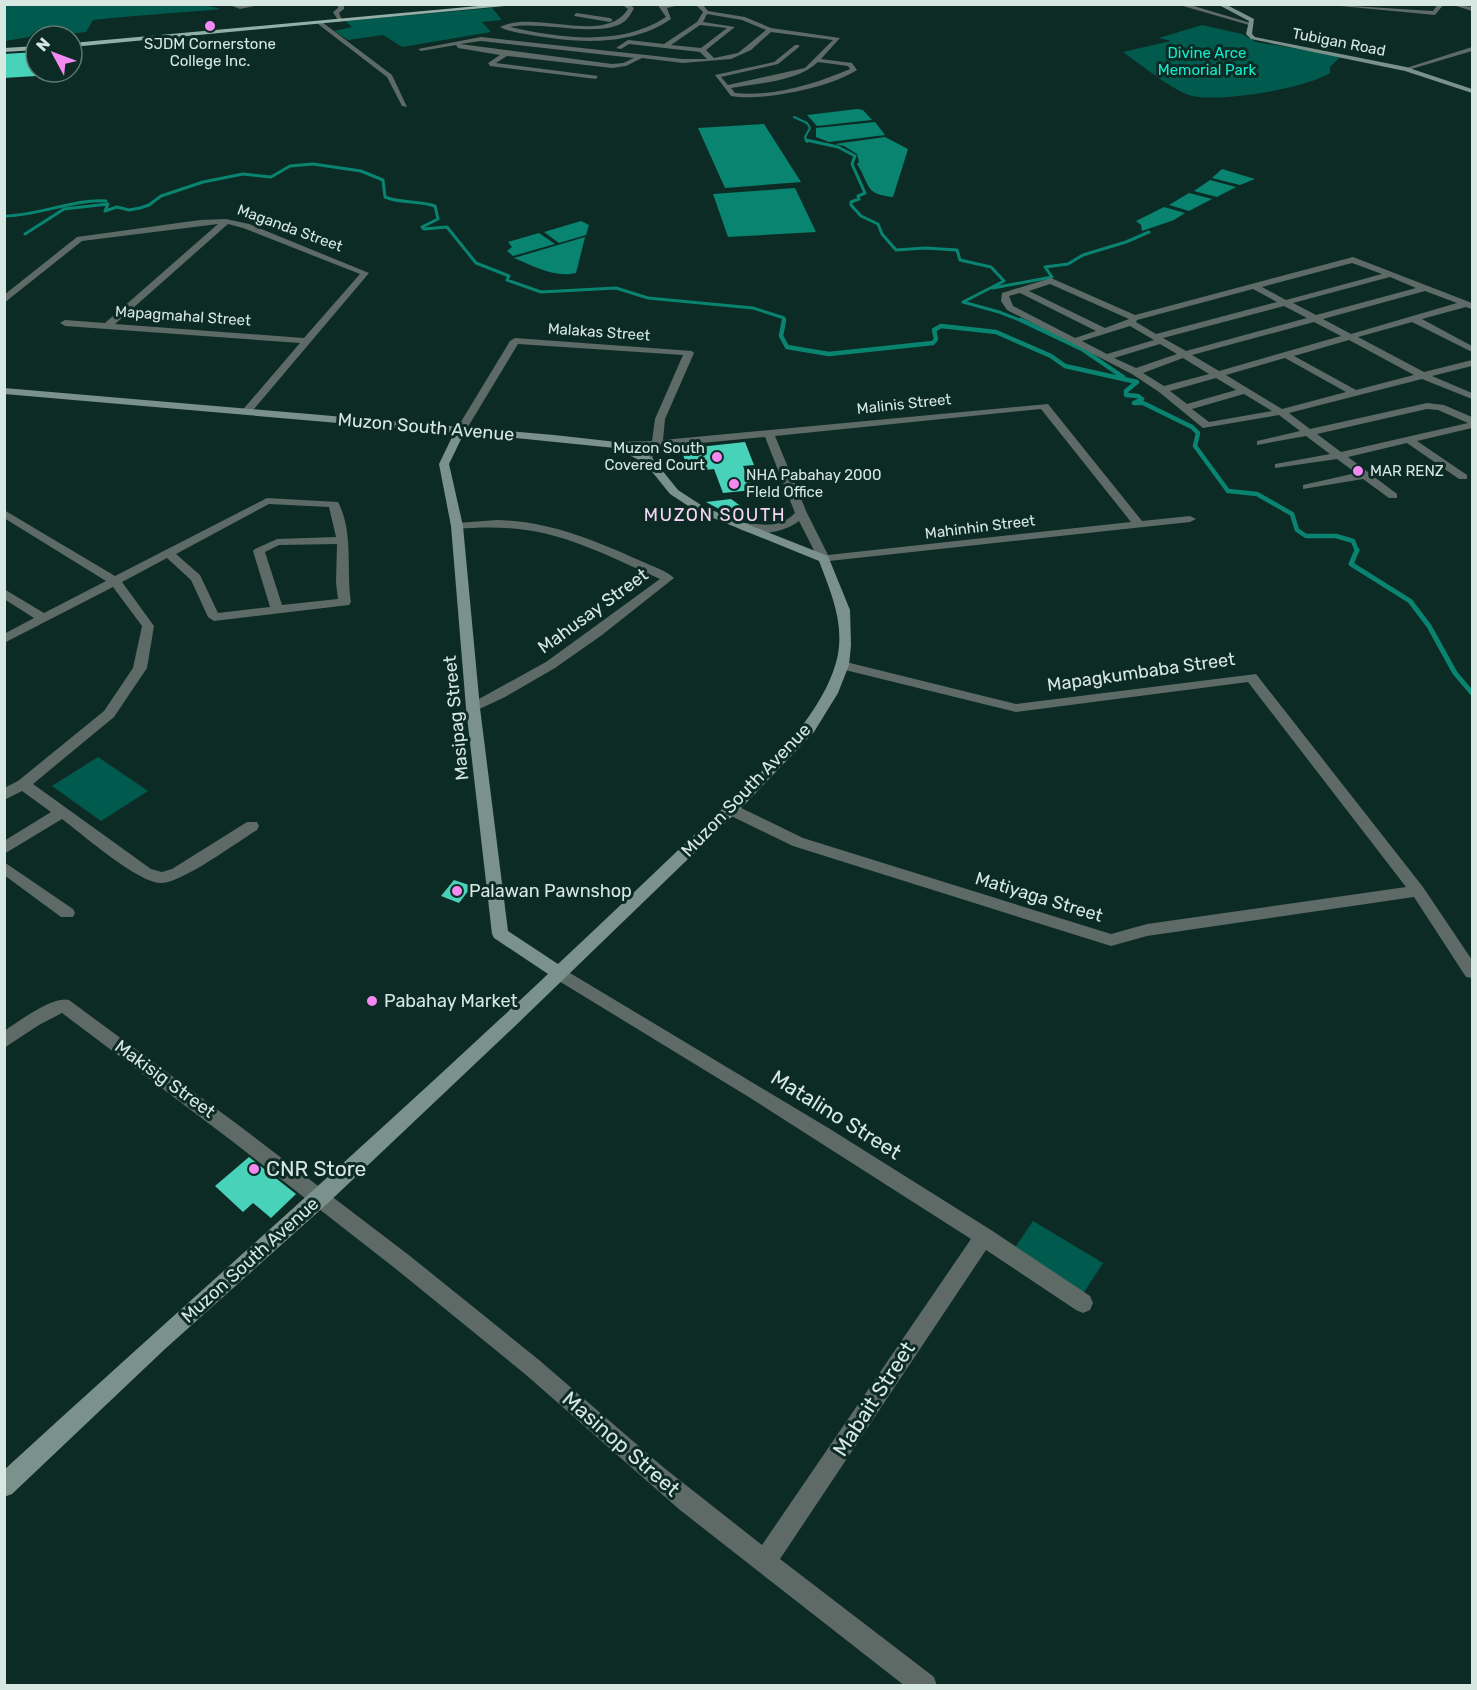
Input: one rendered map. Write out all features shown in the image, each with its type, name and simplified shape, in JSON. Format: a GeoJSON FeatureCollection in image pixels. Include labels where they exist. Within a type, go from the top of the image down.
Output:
{"type":"FeatureCollection","features":[{"type":"Feature","properties":{"kind":"main road"},"geometry":{"type":"LineString","coordinates":[[84,44],[524,4]]}},
{"type":"Feature","properties":{"kind":"main road"},"geometry":{"type":"LineString","coordinates":[[4,50],[24,49]]}},
{"type":"Feature","properties":{"kind":"street"},"geometry":{"type":"LineString","coordinates":[[233,5],[262,4]]}},
{"type":"Feature","properties":{"kind":"street"},"geometry":{"type":"LineString","coordinates":[[624,4],[631,8],[629,16],[623,22],[597,28],[531,21],[503,27],[575,38],[621,36],[648,30],[669,18],[662,6],[680,4]]}},
{"type":"Feature","properties":{"kind":"street"},"geometry":{"type":"LineString","coordinates":[[698,4],[706,12],[743,18],[770,30],[838,39],[807,69],[727,87]]}},
{"type":"Feature","properties":{"kind":"street"},"geometry":{"type":"LineString","coordinates":[[1179,4],[1251,24]]}},
{"type":"Feature","properties":{"kind":"street","name":"Tubigan Road"},"geometry":{"type":"LineString","coordinates":[[1220,4],[1249,18],[1251,24],[1249,34],[1253,38],[1406,69],[1473,91]]}},
{"type":"Feature","properties":{"kind":"street"},"geometry":{"type":"LineString","coordinates":[[1323,4],[1409,7],[1436,13],[1441,4]]}},
{"type":"Feature","properties":{"kind":"street"},"geometry":{"type":"LineString","coordinates":[[1455,4],[1473,9]]}},
{"type":"Feature","properties":{"kind":"street"},"geometry":{"type":"LineString","coordinates":[[339,20],[336,12],[341,7],[350,11],[356,19]]}},
{"type":"Feature","properties":{"kind":"street"},"geometry":{"type":"LineString","coordinates":[[743,18],[751,10]]}},
{"type":"Feature","properties":{"kind":"street"},"geometry":{"type":"LineString","coordinates":[[665,46],[699,22],[706,12]]}},
{"type":"Feature","properties":{"kind":"street"},"geometry":{"type":"LineString","coordinates":[[576,15],[623,22],[648,30]]}},
{"type":"Feature","properties":{"kind":"street"},"geometry":{"type":"LineString","coordinates":[[699,22],[732,27],[702,50]]}},
{"type":"Feature","properties":{"kind":"street"},"geometry":{"type":"LineString","coordinates":[[320,23],[390,76],[405,106]]}},
{"type":"Feature","properties":{"kind":"street"},"geometry":{"type":"LineString","coordinates":[[429,55],[421,50],[481,39],[683,62],[712,60],[741,55],[757,44],[770,30]]}},
{"type":"Feature","properties":{"kind":"street"},"geometry":{"type":"LineString","coordinates":[[621,36],[628,42],[702,50],[712,60]]}},
{"type":"Feature","properties":{"kind":"street"},"geometry":{"type":"LineString","coordinates":[[556,47],[575,38]]}},
{"type":"Feature","properties":{"kind":"street"},"geometry":{"type":"LineString","coordinates":[[612,53],[628,42]]}},
{"type":"Feature","properties":{"kind":"street"},"geometry":{"type":"LineString","coordinates":[[453,44],[462,48],[586,64],[624,65],[640,57]]}},
{"type":"Feature","properties":{"kind":"street"},"geometry":{"type":"LineString","coordinates":[[797,46],[776,63],[717,76],[733,94],[750,96],[798,88],[837,78],[854,70],[850,64],[817,60]]}},
{"type":"Feature","properties":{"kind":"street"},"geometry":{"type":"LineString","coordinates":[[1406,69],[1473,49]]}},
{"type":"Feature","properties":{"kind":"street"},"geometry":{"type":"LineString","coordinates":[[506,54],[490,64],[596,77]]}},
{"type":"Feature","properties":{"kind":"street"},"geometry":{"type":"LineString","coordinates":[[725,59],[751,70]]}},
{"type":"Feature","properties":{"kind":"street"},"geometry":{"type":"LineString","coordinates":[[570,74],[586,64]]}},
{"type":"Feature","properties":{"kind":"street","name":"Maganda Street"},"geometry":{"type":"LineString","coordinates":[[4,300],[80,239],[226,221],[246,226],[365,273],[245,412]]}},
{"type":"Feature","properties":{"kind":"street","name":"Mapagmahal Street"},"geometry":{"type":"LineString","coordinates":[[107,326],[226,221]]}},
{"type":"Feature","properties":{"kind":"street"},"geometry":{"type":"LineString","coordinates":[[1074,341],[1133,321],[1353,260],[1469,305]]}},
{"type":"Feature","properties":{"kind":"street"},"geometry":{"type":"LineString","coordinates":[[1107,357],[1284,302],[1389,275]]}},
{"type":"Feature","properties":{"kind":"street"},"geometry":{"type":"LineString","coordinates":[[1393,496],[1281,412],[1215,375],[1133,321],[1051,281],[1005,295],[1005,301],[1011,308],[1135,372],[1163,390],[1207,426],[1281,412],[1426,377],[1473,363]]}},
{"type":"Feature","properties":{"kind":"street"},"geometry":{"type":"LineString","coordinates":[[1255,287],[1426,377],[1473,396]]}},
{"type":"Feature","properties":{"kind":"street"},"geometry":{"type":"LineString","coordinates":[[1135,372],[1183,355],[1425,288]]}},
{"type":"Feature","properties":{"kind":"street"},"geometry":{"type":"LineString","coordinates":[[1021,290],[1105,332]]}},
{"type":"Feature","properties":{"kind":"street"},"geometry":{"type":"LineString","coordinates":[[1163,390],[1469,305]]}},
{"type":"Feature","properties":{"kind":"street"},"geometry":{"type":"LineString","coordinates":[[1414,319],[1473,349]]}},
{"type":"Feature","properties":{"kind":"street"},"geometry":{"type":"LineString","coordinates":[[64,323],[107,326]]}},
{"type":"Feature","properties":{"kind":"street","name":"Mapagmahal Street"},"geometry":{"type":"LineString","coordinates":[[107,326],[308,341]]}},
{"type":"Feature","properties":{"kind":"street","name":"Malakas Street"},"geometry":{"type":"LineString","coordinates":[[461,430],[515,341],[689,353],[660,419],[657,444]]}},
{"type":"Feature","properties":{"kind":"street"},"geometry":{"type":"LineString","coordinates":[[1286,355],[1356,394]]}},
{"type":"Feature","properties":{"kind":"street"},"geometry":{"type":"LineString","coordinates":[[1453,369],[1473,376]]}},
{"type":"Feature","properties":{"kind":"street","name":"Muzon South Avenue"},"geometry":{"type":"LineString","coordinates":[[4,391],[617,445],[648,460],[682,498],[700,509],[824,559],[844,610],[846,633],[842,665],[831,693],[809,729],[776,765],[560,973],[321,1197],[158,1342],[4,1486]]}},
{"type":"Feature","properties":{"kind":"street"},"geometry":{"type":"LineString","coordinates":[[1185,408],[1243,391]]}},
{"type":"Feature","properties":{"kind":"street","name":"Malinis Street"},"geometry":{"type":"LineString","coordinates":[[617,445],[657,444],[1044,406],[1139,524]]}},
{"type":"Feature","properties":{"kind":"street"},"geometry":{"type":"LineString","coordinates":[[1261,444],[1427,406],[1440,407],[1473,421]]}},
{"type":"Feature","properties":{"kind":"street"},"geometry":{"type":"LineString","coordinates":[[1279,466],[1337,456],[1473,425]]}},
{"type":"Feature","properties":{"kind":"street","name":"Masipag Street"},"geometry":{"type":"LineString","coordinates":[[461,430],[444,464],[457,526],[473,708],[500,934],[560,973]]}},
{"type":"Feature","properties":{"kind":"street"},"geometry":{"type":"LineString","coordinates":[[769,433],[801,513],[824,559]]}},
{"type":"Feature","properties":{"kind":"street"},"geometry":{"type":"LineString","coordinates":[[1409,440],[1463,477]]}},
{"type":"Feature","properties":{"kind":"street"},"geometry":{"type":"LineString","coordinates":[[648,460],[648,450],[657,444]]}},
{"type":"Feature","properties":{"kind":"street"},"geometry":{"type":"LineString","coordinates":[[1307,487],[1364,475]]}},
{"type":"Feature","properties":{"kind":"street"},"geometry":{"type":"LineString","coordinates":[[4,639],[267,501],[334,504],[343,540],[342,583],[345,602],[214,617],[196,578],[168,553]]}},
{"type":"Feature","properties":{"kind":"street"},"geometry":{"type":"LineString","coordinates":[[4,513],[115,581],[148,626],[140,668],[109,714],[23,784],[4,795]]}},
{"type":"Feature","properties":{"kind":"street"},"geometry":{"type":"LineString","coordinates":[[738,525],[759,530],[776,528],[793,522],[801,513]]}},
{"type":"Feature","properties":{"kind":"street","name":"Mahinhin Street"},"geometry":{"type":"LineString","coordinates":[[824,559],[1190,519]]}},
{"type":"Feature","properties":{"kind":"street","name":"Mahusay Street"},"geometry":{"type":"LineString","coordinates":[[457,526],[510,524],[561,533],[668,578],[560,659],[515,688],[473,708]]}},
{"type":"Feature","properties":{"kind":"street"},"geometry":{"type":"LineString","coordinates":[[277,609],[259,551],[277,542],[343,540]]}},
{"type":"Feature","properties":{"kind":"street"},"geometry":{"type":"LineString","coordinates":[[4,593],[44,618]]}},
{"type":"Feature","properties":{"kind":"street","name":"Mapagkumbaba Street"},"geometry":{"type":"LineString","coordinates":[[842,665],[1017,708],[1251,677],[1418,891]]}},
{"type":"Feature","properties":{"kind":"street"},"geometry":{"type":"LineString","coordinates":[[23,784],[146,873],[162,878],[177,873],[252,826]]}},
{"type":"Feature","properties":{"kind":"street","name":"Matiyaga Street"},"geometry":{"type":"LineString","coordinates":[[730,808],[798,842],[1111,940],[1147,930],[1418,891]]}},
{"type":"Feature","properties":{"kind":"street"},"geometry":{"type":"LineString","coordinates":[[4,849],[62,812]]}},
{"type":"Feature","properties":{"kind":"street"},"geometry":{"type":"LineString","coordinates":[[4,867],[67,913]]}},
{"type":"Feature","properties":{"kind":"street"},"geometry":{"type":"LineString","coordinates":[[1418,891],[1473,972]]}},
{"type":"Feature","properties":{"kind":"street","name":"Matalino Street"},"geometry":{"type":"LineString","coordinates":[[560,973],[680,1044],[984,1236],[1083,1303]]}},
{"type":"Feature","properties":{"kind":"street","name":"Makisig Street"},"geometry":{"type":"LineString","coordinates":[[4,1041],[33,1020],[63,1005],[218,1117],[321,1197]]}},
{"type":"Feature","properties":{"kind":"street","name":"Masinop Street"},"geometry":{"type":"LineString","coordinates":[[321,1197],[516,1354],[654,1474],[925,1686]]}},
{"type":"Feature","properties":{"kind":"street","name":"Mabait Street"},"geometry":{"type":"LineString","coordinates":[[764,1562],[984,1236]]}},
{"type":"Feature","properties":{"kind":"green space"},"geometry":{"type":"Polygon","coordinates":[[[5,5],[204,5],[221,9],[93,20],[84,32],[84,24],[24,24],[24,38],[5,41],[5,5]]]}},
{"type":"Feature","properties":{"kind":"green space"},"geometry":{"type":"Polygon","coordinates":[[[492,8],[502,20],[482,22],[491,32],[402,47],[383,35],[348,40],[334,31],[352,27],[345,21],[492,8]]]}},
{"type":"Feature","properties":{"kind":"green space","name":"Divine Arce Memorial Park"},"geometry":{"type":"Polygon","coordinates":[[[1202,25],[1242,34],[1256,42],[1341,56],[1330,67],[1330,73],[1302,84],[1239,96],[1202,97],[1189,95],[1173,87],[1123,52],[1171,41],[1159,38],[1202,25]]]}},
{"type":"Feature","properties":{"kind":"green space"},"geometry":{"type":"Polygon","coordinates":[[[98,757],[148,791],[101,821],[52,786],[98,757]]]}},
{"type":"Feature","properties":{"kind":"green space"},"geometry":{"type":"Polygon","coordinates":[[[1033,1221],[1103,1263],[1075,1306],[1008,1258],[1033,1221]]]}},
{"type":"Feature","properties":{"kind":"shaded area"},"geometry":{"type":"Polygon","coordinates":[[[863,110],[872,120],[817,126],[807,115],[863,110]]]}},
{"type":"Feature","properties":{"kind":"shaded area"},"geometry":{"type":"Polygon","coordinates":[[[875,122],[885,135],[829,142],[816,137],[816,128],[875,122]]]}},
{"type":"Feature","properties":{"kind":"shaded area"},"geometry":{"type":"Polygon","coordinates":[[[764,124],[801,182],[725,188],[698,128],[764,124]]]}},
{"type":"Feature","properties":{"kind":"shaded area"},"geometry":{"type":"Polygon","coordinates":[[[885,137],[908,149],[893,197],[877,194],[869,188],[857,164],[859,162],[857,154],[844,146],[835,144],[885,137]]]}},
{"type":"Feature","properties":{"kind":"shaded area"},"geometry":{"type":"Polygon","coordinates":[[[1222,169],[1255,179],[1240,185],[1212,178],[1222,169]]]}},
{"type":"Feature","properties":{"kind":"shaded area"},"geometry":{"type":"Polygon","coordinates":[[[1210,180],[1236,187],[1217,197],[1194,191],[1210,180]]]}},
{"type":"Feature","properties":{"kind":"shaded area"},"geometry":{"type":"Polygon","coordinates":[[[795,188],[816,232],[728,237],[713,194],[795,188]]]}},
{"type":"Feature","properties":{"kind":"shaded area"},"geometry":{"type":"Polygon","coordinates":[[[1189,193],[1212,199],[1189,211],[1169,205],[1189,193]]]}},
{"type":"Feature","properties":{"kind":"shaded area"},"geometry":{"type":"Polygon","coordinates":[[[1164,207],[1185,213],[1174,220],[1142,231],[1141,225],[1136,221],[1164,207]]]}},
{"type":"Feature","properties":{"kind":"shaded area"},"geometry":{"type":"Polygon","coordinates":[[[581,221],[589,225],[586,235],[559,243],[544,232],[581,221]]]}},
{"type":"Feature","properties":{"kind":"shaded area"},"geometry":{"type":"Polygon","coordinates":[[[539,233],[555,244],[513,256],[507,251],[512,247],[508,242],[539,233]]]}},
{"type":"Feature","properties":{"kind":"shaded area"},"geometry":{"type":"Polygon","coordinates":[[[585,237],[576,273],[552,273],[514,258],[585,237]]]}},
{"type":"Feature","properties":{"kind":"building"},"geometry":{"type":"Polygon","coordinates":[[[24,53],[24,77],[4,78],[4,54],[24,53]]]}},
{"type":"Feature","properties":{"kind":"building","name":"Muzon South Covered Court"},"geometry":{"type":"Polygon","coordinates":[[[745,442],[754,465],[743,466],[753,490],[723,493],[714,469],[689,472],[681,449],[745,442]]]}},
{"type":"Feature","properties":{"kind":"building"},"geometry":{"type":"Polygon","coordinates":[[[731,499],[742,507],[734,517],[706,502],[731,499]]]}},
{"type":"Feature","properties":{"kind":"building","name":"Palawan Pawnshop"},"geometry":{"type":"Polygon","coordinates":[[[454,880],[472,886],[459,903],[441,896],[454,880]]]}},
{"type":"Feature","properties":{"kind":"building","name":"CNR Store"},"geometry":{"type":"Polygon","coordinates":[[[249,1157],[296,1194],[271,1218],[253,1203],[243,1212],[215,1186],[249,1157]]]}},
{"type":"Feature","properties":{"kind":"waterway"},"geometry":{"type":"LineString","coordinates":[[794,117],[807,123],[810,128],[805,137],[806,140]]}},
{"type":"Feature","properties":{"kind":"waterway"},"geometry":{"type":"LineString","coordinates":[[806,140],[838,147],[855,156],[852,164],[865,193],[858,196],[859,199],[851,202],[851,205],[861,216],[878,224],[882,234],[896,250],[925,248],[957,250],[960,260],[991,267],[1004,281],[963,302],[1025,322]]}},
{"type":"Feature","properties":{"kind":"waterway"},"geometry":{"type":"LineString","coordinates":[[25,234],[64,209],[108,204],[105,211],[117,207],[129,210],[149,205],[161,196],[203,182],[243,174],[271,177],[290,166],[313,164],[361,171],[383,180],[385,197],[435,206],[438,219],[422,227],[424,229],[447,227],[476,263],[509,276],[507,280],[541,292],[616,288],[648,298],[753,308],[784,318],[783,322]]}},
{"type":"Feature","properties":{"kind":"waterway"},"geometry":{"type":"LineString","coordinates":[[4,216],[80,202],[106,201]]}},
{"type":"Feature","properties":{"kind":"waterway"},"geometry":{"type":"LineString","coordinates":[[993,288],[1052,277],[1045,267],[1068,264],[1083,255],[1126,242],[1149,232]]}},
{"type":"Feature","properties":{"kind":"waterway"},"geometry":{"type":"LineString","coordinates":[[784,320],[781,336],[787,347],[829,354],[933,343],[936,339],[934,330],[941,326],[996,332],[1051,356],[1065,366],[1137,382],[1126,391],[1126,395],[1138,396],[1142,399],[1134,403],[1143,403],[1192,427],[1198,433],[1195,446],[1228,491],[1257,494],[1292,514],[1297,530],[1306,536],[1336,536],[1353,541],[1357,550]]}},
{"type":"Feature","properties":{"kind":"waterway"},"geometry":{"type":"LineString","coordinates":[[1021,320],[1082,349],[1123,377]]}},
{"type":"Feature","properties":{"kind":"waterway"},"geometry":{"type":"LineString","coordinates":[[1357,550],[1351,564],[1410,601],[1429,626],[1455,673],[1472,693]]}},
{"type":"Feature","properties":{"kind":"place","name":"SJDM Cornerstone College Inc."},"geometry":{"type":"Point","coordinates":[210,26]}},
{"type":"Feature","properties":{"kind":"place","name":"Muzon South Covered Court"},"geometry":{"type":"Point","coordinates":[717,457]}},
{"type":"Feature","properties":{"kind":"place","name":"MAR RENZ"},"geometry":{"type":"Point","coordinates":[1358,471]}},
{"type":"Feature","properties":{"kind":"place","name":"NHA Pabahay 2000 FIeld Office"},"geometry":{"type":"Point","coordinates":[734,484]}},
{"type":"Feature","properties":{"kind":"place","name":"Palawan Pawnshop"},"geometry":{"type":"Point","coordinates":[457,891]}},
{"type":"Feature","properties":{"kind":"place","name":"Pabahay Market"},"geometry":{"type":"Point","coordinates":[372,1001]}},
{"type":"Feature","properties":{"kind":"place","name":"CNR Store"},"geometry":{"type":"Point","coordinates":[254,1169]}},
{"type":"Feature","properties":{"kind":"district","name":"MUZON SOUTH"},"geometry":{"type":"Point","coordinates":[715,515]}}]}
